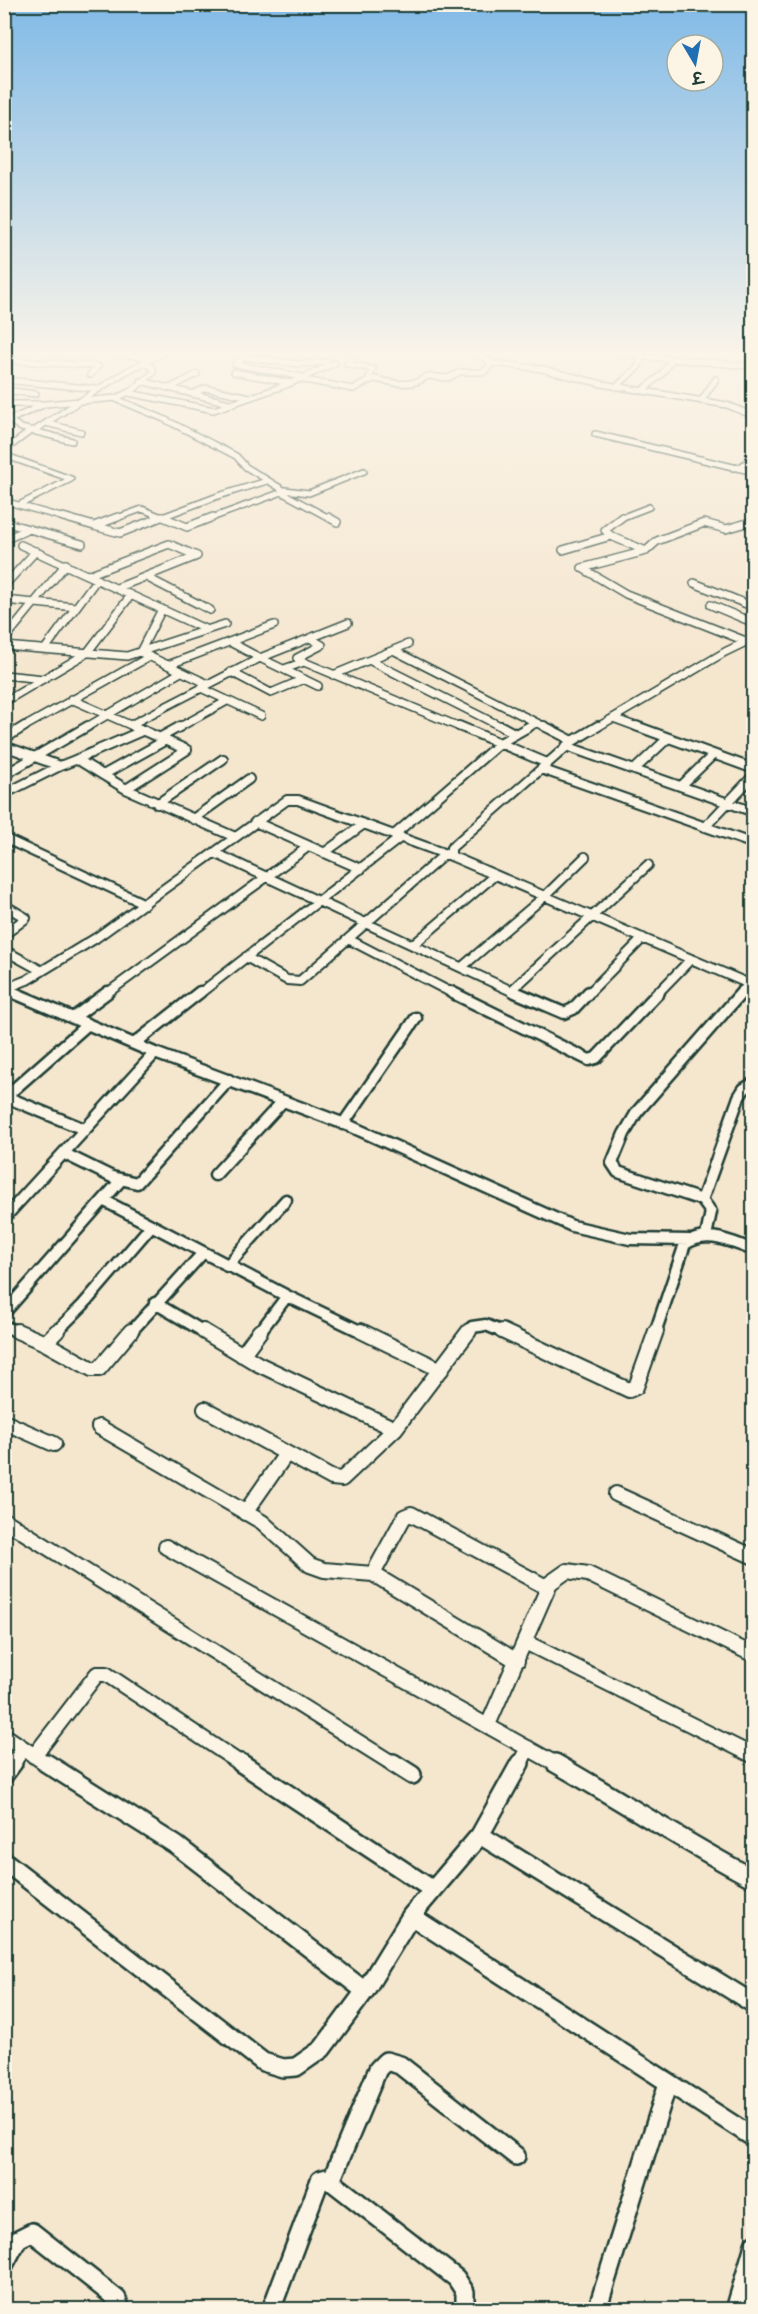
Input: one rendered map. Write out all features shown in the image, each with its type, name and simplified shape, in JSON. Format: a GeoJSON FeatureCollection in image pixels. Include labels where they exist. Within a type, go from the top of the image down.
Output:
{"type":"FeatureCollection","features":[{"type":"Feature","properties":{"kind":"street"},"geometry":{"type":"LineString","coordinates":[[14,512],[71,479],[27,462]]}},
{"type":"Feature","properties":{"kind":"street"},"geometry":{"type":"LineString","coordinates":[[241,462],[267,481],[337,522]]}},
{"type":"Feature","properties":{"kind":"street"},"geometry":{"type":"LineString","coordinates":[[704,462],[753,472]]}},
{"type":"Feature","properties":{"kind":"street"},"geometry":{"type":"LineString","coordinates":[[728,468],[740,467],[747,462]]}},
{"type":"Feature","properties":{"kind":"street"},"geometry":{"type":"LineString","coordinates":[[94,526],[140,509],[189,527],[284,491],[309,493],[364,471]]}},
{"type":"Feature","properties":{"kind":"street"},"geometry":{"type":"LineString","coordinates":[[4,501],[120,533],[267,481]]}},
{"type":"Feature","properties":{"kind":"street"},"geometry":{"type":"LineString","coordinates":[[646,552],[611,536],[605,530],[616,524],[618,519],[649,507]]}},
{"type":"Feature","properties":{"kind":"street"},"geometry":{"type":"LineString","coordinates":[[751,641],[626,594],[582,569],[587,565],[646,552],[657,541],[704,523],[726,529],[753,521]]}},
{"type":"Feature","properties":{"kind":"street"},"geometry":{"type":"LineString","coordinates":[[4,522],[82,544]]}},
{"type":"Feature","properties":{"kind":"street"},"geometry":{"type":"LineString","coordinates":[[4,540],[29,529]]}},
{"type":"Feature","properties":{"kind":"street"},"geometry":{"type":"LineString","coordinates":[[563,550],[611,536]]}},
{"type":"Feature","properties":{"kind":"street"},"geometry":{"type":"LineString","coordinates":[[88,575],[169,544],[197,556],[117,588]]}},
{"type":"Feature","properties":{"kind":"street"},"geometry":{"type":"LineString","coordinates":[[21,545],[207,630]]}},
{"type":"Feature","properties":{"kind":"street"},"geometry":{"type":"LineString","coordinates":[[4,586],[36,551]]}},
{"type":"Feature","properties":{"kind":"street"},"geometry":{"type":"LineString","coordinates":[[4,640],[66,564]]}},
{"type":"Feature","properties":{"kind":"street"},"geometry":{"type":"LineString","coordinates":[[4,570],[18,571]]}},
{"type":"Feature","properties":{"kind":"street"},"geometry":{"type":"LineString","coordinates":[[146,577],[210,610]]}},
{"type":"Feature","properties":{"kind":"street"},"geometry":{"type":"LineString","coordinates":[[45,649],[97,579]]}},
{"type":"Feature","properties":{"kind":"street"},"geometry":{"type":"LineString","coordinates":[[694,583],[753,607]]}},
{"type":"Feature","properties":{"kind":"street"},"geometry":{"type":"LineString","coordinates":[[4,702],[87,653],[131,594]]}},
{"type":"Feature","properties":{"kind":"street"},"geometry":{"type":"LineString","coordinates":[[4,600],[76,607]]}},
{"type":"Feature","properties":{"kind":"street"},"geometry":{"type":"LineString","coordinates":[[711,605],[753,623]]}},
{"type":"Feature","properties":{"kind":"street"},"geometry":{"type":"LineString","coordinates":[[140,652],[162,609]]}},
{"type":"Feature","properties":{"kind":"street"},"geometry":{"type":"LineString","coordinates":[[132,724],[260,658],[348,623]]}},
{"type":"Feature","properties":{"kind":"street"},"geometry":{"type":"LineString","coordinates":[[4,646],[123,656],[225,624]]}},
{"type":"Feature","properties":{"kind":"street"},"geometry":{"type":"LineString","coordinates":[[168,665],[274,625]]}},
{"type":"Feature","properties":{"kind":"street"},"geometry":{"type":"LineString","coordinates":[[310,638],[322,645],[297,658],[302,662],[500,743],[544,766],[753,844]]}},
{"type":"Feature","properties":{"kind":"street"},"geometry":{"type":"LineString","coordinates":[[246,957],[287,980],[297,982],[304,979],[365,922],[448,855],[451,849],[569,744],[751,641]]}},
{"type":"Feature","properties":{"kind":"street"},"geometry":{"type":"LineString","coordinates":[[230,642],[318,686]]}},
{"type":"Feature","properties":{"kind":"street"},"geometry":{"type":"LineString","coordinates":[[333,675],[408,644]]}},
{"type":"Feature","properties":{"kind":"street"},"geometry":{"type":"LineString","coordinates":[[395,651],[536,723],[569,744],[634,770],[753,812]]}},
{"type":"Feature","properties":{"kind":"street"},"geometry":{"type":"LineString","coordinates":[[140,652],[261,716]]}},
{"type":"Feature","properties":{"kind":"street"},"geometry":{"type":"LineString","coordinates":[[4,739],[149,657]]}},
{"type":"Feature","properties":{"kind":"street"},"geometry":{"type":"LineString","coordinates":[[371,661],[516,734]]}},
{"type":"Feature","properties":{"kind":"street"},"geometry":{"type":"LineString","coordinates":[[284,669],[302,662]]}},
{"type":"Feature","properties":{"kind":"street"},"geometry":{"type":"LineString","coordinates":[[4,775],[181,672]]}},
{"type":"Feature","properties":{"kind":"street"},"geometry":{"type":"LineString","coordinates":[[231,672],[271,693],[304,679]]}},
{"type":"Feature","properties":{"kind":"street"},"geometry":{"type":"LineString","coordinates":[[4,675],[44,679]]}},
{"type":"Feature","properties":{"kind":"street"},"geometry":{"type":"LineString","coordinates":[[72,699],[185,748],[186,752],[126,789]]}},
{"type":"Feature","properties":{"kind":"street"},"geometry":{"type":"LineString","coordinates":[[103,775],[227,700]]}},
{"type":"Feature","properties":{"kind":"street"},"geometry":{"type":"LineString","coordinates":[[612,718],[753,769]]}},
{"type":"Feature","properties":{"kind":"street"},"geometry":{"type":"LineString","coordinates":[[134,1044],[361,869],[500,743],[536,723]]}},
{"type":"Feature","properties":{"kind":"street"},"geometry":{"type":"LineString","coordinates":[[6,791],[144,730]]}},
{"type":"Feature","properties":{"kind":"street"},"geometry":{"type":"LineString","coordinates":[[634,770],[668,738]]}},
{"type":"Feature","properties":{"kind":"street"},"geometry":{"type":"LineString","coordinates":[[4,746],[60,766]]}},
{"type":"Feature","properties":{"kind":"street"},"geometry":{"type":"LineString","coordinates":[[681,786],[713,755]]}},
{"type":"Feature","properties":{"kind":"street"},"geometry":{"type":"LineString","coordinates":[[158,804],[223,759]]}},
{"type":"Feature","properties":{"kind":"street"},"geometry":{"type":"LineString","coordinates":[[75,760],[126,789],[235,837]]}},
{"type":"Feature","properties":{"kind":"street"},"geometry":{"type":"LineString","coordinates":[[705,827],[753,775]]}},
{"type":"Feature","properties":{"kind":"street"},"geometry":{"type":"LineString","coordinates":[[193,819],[249,779]]}},
{"type":"Feature","properties":{"kind":"street"},"geometry":{"type":"LineString","coordinates":[[4,989],[42,971],[96,938],[281,803],[293,799],[448,855],[751,985],[637,1112],[624,1134],[612,1163],[618,1172],[702,1200],[712,1210],[706,1236]]}},
{"type":"Feature","properties":{"kind":"street"},"geometry":{"type":"LineString","coordinates":[[255,822],[361,869]]}},
{"type":"Feature","properties":{"kind":"street"},"geometry":{"type":"LineString","coordinates":[[324,853],[364,824]]}},
{"type":"Feature","properties":{"kind":"street"},"geometry":{"type":"LineString","coordinates":[[4,838],[145,904]]}},
{"type":"Feature","properties":{"kind":"street"},"geometry":{"type":"LineString","coordinates":[[73,1018],[309,846]]}},
{"type":"Feature","properties":{"kind":"street"},"geometry":{"type":"LineString","coordinates":[[215,853],[557,1012],[570,1012],[643,938]]}},
{"type":"Feature","properties":{"kind":"street"},"geometry":{"type":"LineString","coordinates":[[462,967],[545,896],[585,857]]}},
{"type":"Feature","properties":{"kind":"street"},"geometry":{"type":"LineString","coordinates":[[512,990],[648,865]]}},
{"type":"Feature","properties":{"kind":"street"},"geometry":{"type":"LineString","coordinates":[[413,945],[495,875]]}},
{"type":"Feature","properties":{"kind":"street"},"geometry":{"type":"LineString","coordinates":[[4,905],[26,918],[4,935]]}},
{"type":"Feature","properties":{"kind":"street"},"geometry":{"type":"LineString","coordinates":[[348,939],[440,987],[589,1059],[596,1058],[691,959]]}},
{"type":"Feature","properties":{"kind":"street"},"geometry":{"type":"LineString","coordinates":[[4,950],[42,971]]}},
{"type":"Feature","properties":{"kind":"street"},"geometry":{"type":"LineString","coordinates":[[4,989],[155,1053],[343,1124],[591,1233],[666,1242],[706,1236],[753,1250]]}},
{"type":"Feature","properties":{"kind":"street"},"geometry":{"type":"LineString","coordinates":[[343,1124],[416,1018]]}},
{"type":"Feature","properties":{"kind":"street"},"geometry":{"type":"LineString","coordinates":[[84,1129],[5,1097],[88,1024]]}},
{"type":"Feature","properties":{"kind":"street"},"geometry":{"type":"LineString","coordinates":[[5,1218],[155,1053]]}},
{"type":"Feature","properties":{"kind":"street"},"geometry":{"type":"LineString","coordinates":[[65,1154],[130,1184],[144,1178],[229,1080]]}},
{"type":"Feature","properties":{"kind":"street"},"geometry":{"type":"LineString","coordinates":[[702,1200],[739,1097],[744,1089],[753,1083]]}},
{"type":"Feature","properties":{"kind":"street"},"geometry":{"type":"LineString","coordinates":[[214,1175],[283,1101]]}},
{"type":"Feature","properties":{"kind":"street"},"geometry":{"type":"LineString","coordinates":[[4,1313],[105,1201],[121,1180]]}},
{"type":"Feature","properties":{"kind":"street"},"geometry":{"type":"LineString","coordinates":[[227,1266],[286,1200]]}},
{"type":"Feature","properties":{"kind":"street"},"geometry":{"type":"LineString","coordinates":[[105,1201],[202,1254],[441,1370]]}},
{"type":"Feature","properties":{"kind":"street"},"geometry":{"type":"LineString","coordinates":[[45,1342],[83,1305],[151,1226]]}},
{"type":"Feature","properties":{"kind":"street"},"geometry":{"type":"LineString","coordinates":[[205,1409],[338,1480],[346,1476],[395,1429],[472,1327],[486,1325],[624,1388],[633,1389],[640,1379],[681,1251],[690,1239]]}},
{"type":"Feature","properties":{"kind":"street"},"geometry":{"type":"LineString","coordinates":[[4,1326],[45,1342],[92,1369],[99,1369],[154,1303],[202,1254]]}},
{"type":"Feature","properties":{"kind":"street"},"geometry":{"type":"LineString","coordinates":[[242,1355],[287,1296]]}},
{"type":"Feature","properties":{"kind":"street"},"geometry":{"type":"LineString","coordinates":[[154,1303],[242,1355],[395,1429]]}},
{"type":"Feature","properties":{"kind":"street"},"geometry":{"type":"LineString","coordinates":[[4,1422],[54,1444]]}},
{"type":"Feature","properties":{"kind":"street"},"geometry":{"type":"LineString","coordinates":[[99,1427],[271,1529],[310,1565],[324,1570],[373,1574],[517,1661]]}},
{"type":"Feature","properties":{"kind":"street"},"geometry":{"type":"LineString","coordinates":[[245,1513],[286,1454]]}},
{"type":"Feature","properties":{"kind":"street"},"geometry":{"type":"LineString","coordinates":[[616,1494],[753,1557]]}},
{"type":"Feature","properties":{"kind":"street"},"geometry":{"type":"LineString","coordinates":[[373,1574],[404,1517],[411,1514],[548,1588]]}},
{"type":"Feature","properties":{"kind":"street"},"geometry":{"type":"LineString","coordinates":[[4,1520],[412,1775]]}},
{"type":"Feature","properties":{"kind":"street"},"geometry":{"type":"LineString","coordinates":[[166,1546],[607,1792],[698,1849],[753,1880]]}},
{"type":"Feature","properties":{"kind":"street"},"geometry":{"type":"LineString","coordinates":[[488,1725],[548,1588],[564,1571],[572,1570],[588,1574],[753,1655]]}},
{"type":"Feature","properties":{"kind":"street"},"geometry":{"type":"LineString","coordinates":[[525,1642],[753,1756]]}},
{"type":"Feature","properties":{"kind":"street"},"geometry":{"type":"LineString","coordinates":[[4,1775],[28,1752],[97,1674],[106,1674],[433,1890]]}},
{"type":"Feature","properties":{"kind":"street"},"geometry":{"type":"LineString","coordinates":[[4,1735],[176,1845],[365,1991]]}},
{"type":"Feature","properties":{"kind":"street"},"geometry":{"type":"LineString","coordinates":[[4,1861],[263,2062],[283,2068],[296,2067],[322,2049],[365,1991],[411,1916],[480,1835],[528,1748]]}},
{"type":"Feature","properties":{"kind":"street"},"geometry":{"type":"LineString","coordinates":[[480,1835],[753,2004]]}},
{"type":"Feature","properties":{"kind":"street"},"geometry":{"type":"LineString","coordinates":[[411,1916],[753,2138]]}},
{"type":"Feature","properties":{"kind":"street"},"geometry":{"type":"LineString","coordinates":[[332,2181],[378,2069],[386,2061],[400,2065],[516,2156]]}},
{"type":"Feature","properties":{"kind":"street"},"geometry":{"type":"LineString","coordinates":[[597,2310],[668,2083]]}},
{"type":"Feature","properties":{"kind":"street"},"geometry":{"type":"LineString","coordinates":[[271,2310],[320,2180],[327,2178],[456,2278],[463,2286],[466,2296],[465,2310]]}},
{"type":"Feature","properties":{"kind":"street"},"geometry":{"type":"LineString","coordinates":[[4,2265],[20,2236],[32,2232],[117,2299],[121,2310]]}},
{"type":"Feature","properties":{"kind":"street"},"geometry":{"type":"LineString","coordinates":[[735,2310],[753,2245]]}}]}
